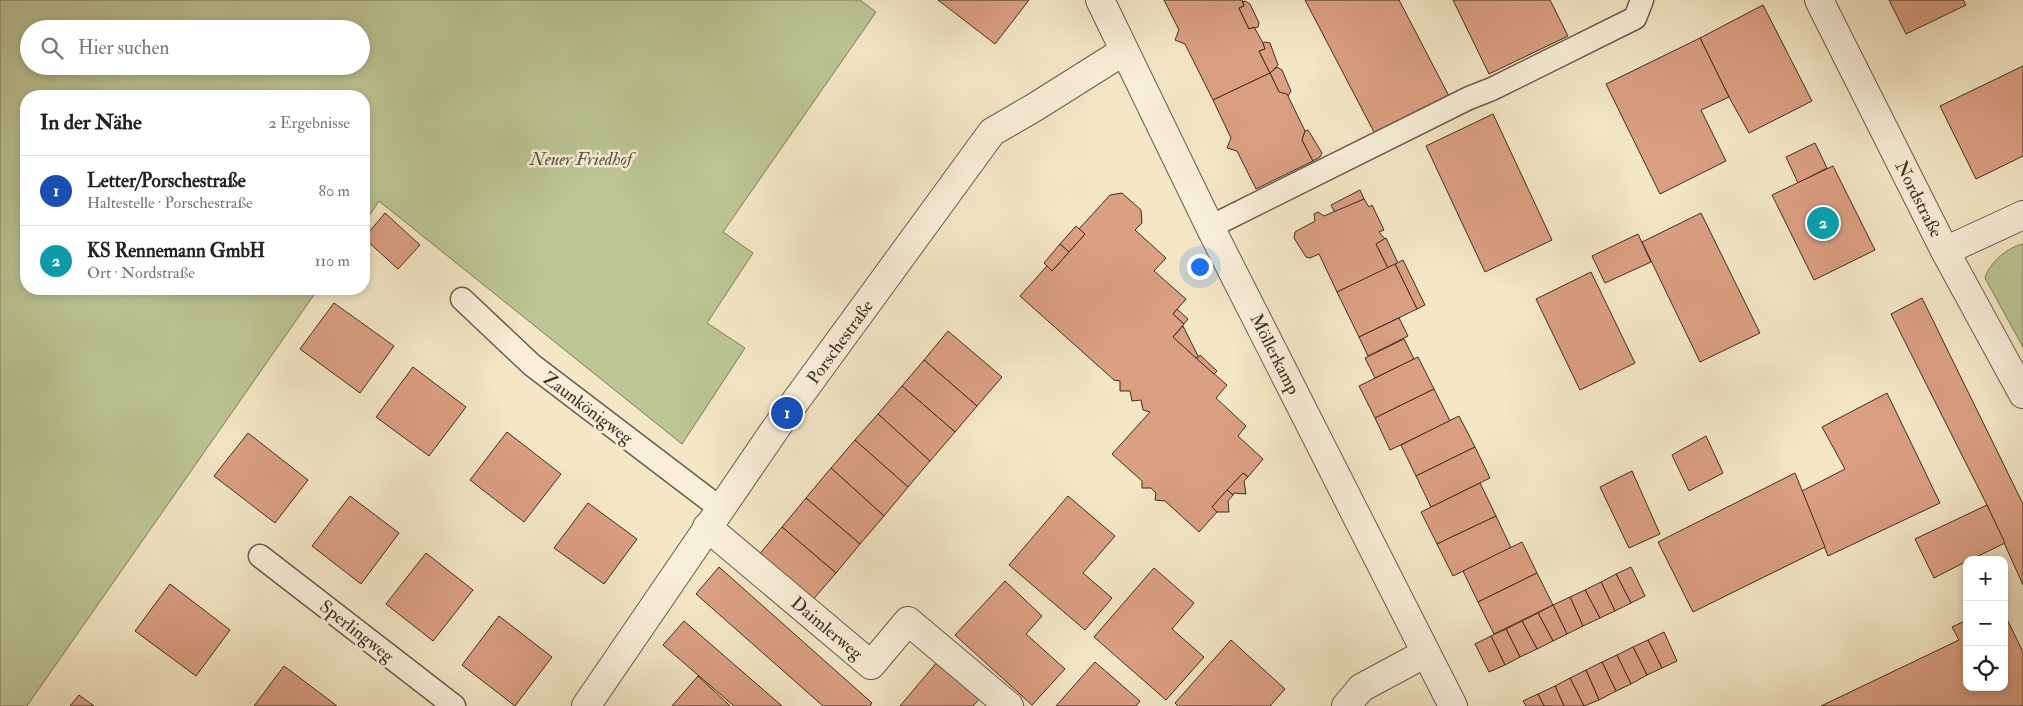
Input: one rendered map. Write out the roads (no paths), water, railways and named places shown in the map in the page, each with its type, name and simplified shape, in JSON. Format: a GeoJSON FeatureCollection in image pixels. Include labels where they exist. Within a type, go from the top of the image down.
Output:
{"type":"FeatureCollection","features":[{"type":"Feature","properties":{"kind":"street","name":"Möllerkamp"},"geometry":{"type":"LineString","coordinates":[[1100,0],[1210,227],[1453,706]]}},
{"type":"Feature","properties":{"kind":"street","name":"Nordstraße"},"geometry":{"type":"LineString","coordinates":[[1819,0],[1945,251],[2023,394]]}},
{"type":"Feature","properties":{"kind":"street","name":"Porschestraße"},"geometry":{"type":"LineString","coordinates":[[586,706],[776,428],[992,132],[1035,108],[1124,51]]}},
{"type":"Feature","properties":{"kind":"street"},"geometry":{"type":"LineString","coordinates":[[1945,251],[2023,215]]}},
{"type":"Feature","properties":{"kind":"street","name":"Daimlerweg"},"geometry":{"type":"LineString","coordinates":[[714,518],[871,665],[908,621],[1009,706]]}},
{"type":"Feature","properties":{"kind":"street"},"geometry":{"type":"LineString","coordinates":[[1346,706],[1361,688],[1426,653]]}},
{"type":"Feature","properties":{"kind":"lane"},"geometry":{"type":"LineString","coordinates":[[1210,227],[1635,18],[1642,0]]}},
{"type":"Feature","properties":{"kind":"lane","name":"Zaunkönigweg"},"geometry":{"type":"LineString","coordinates":[[462,299],[532,365],[714,518]]}},
{"type":"Feature","properties":{"kind":"lane","name":"Sperlingweg"},"geometry":{"type":"LineString","coordinates":[[260,556],[454,706]]}},
{"type":"Feature","properties":{"kind":"place","name":"KS Rennemann GmbH"},"geometry":{"type":"Point","coordinates":[1823,223]}},
{"type":"Feature","properties":{"kind":"place","name":"Letter/Porschestraße"},"geometry":{"type":"Point","coordinates":[787,413]}},
{"type":"Feature","properties":{"kind":"park label","name":"Neuer Friedhof"},"geometry":{"type":"Point","coordinates":[581,159]}}]}
